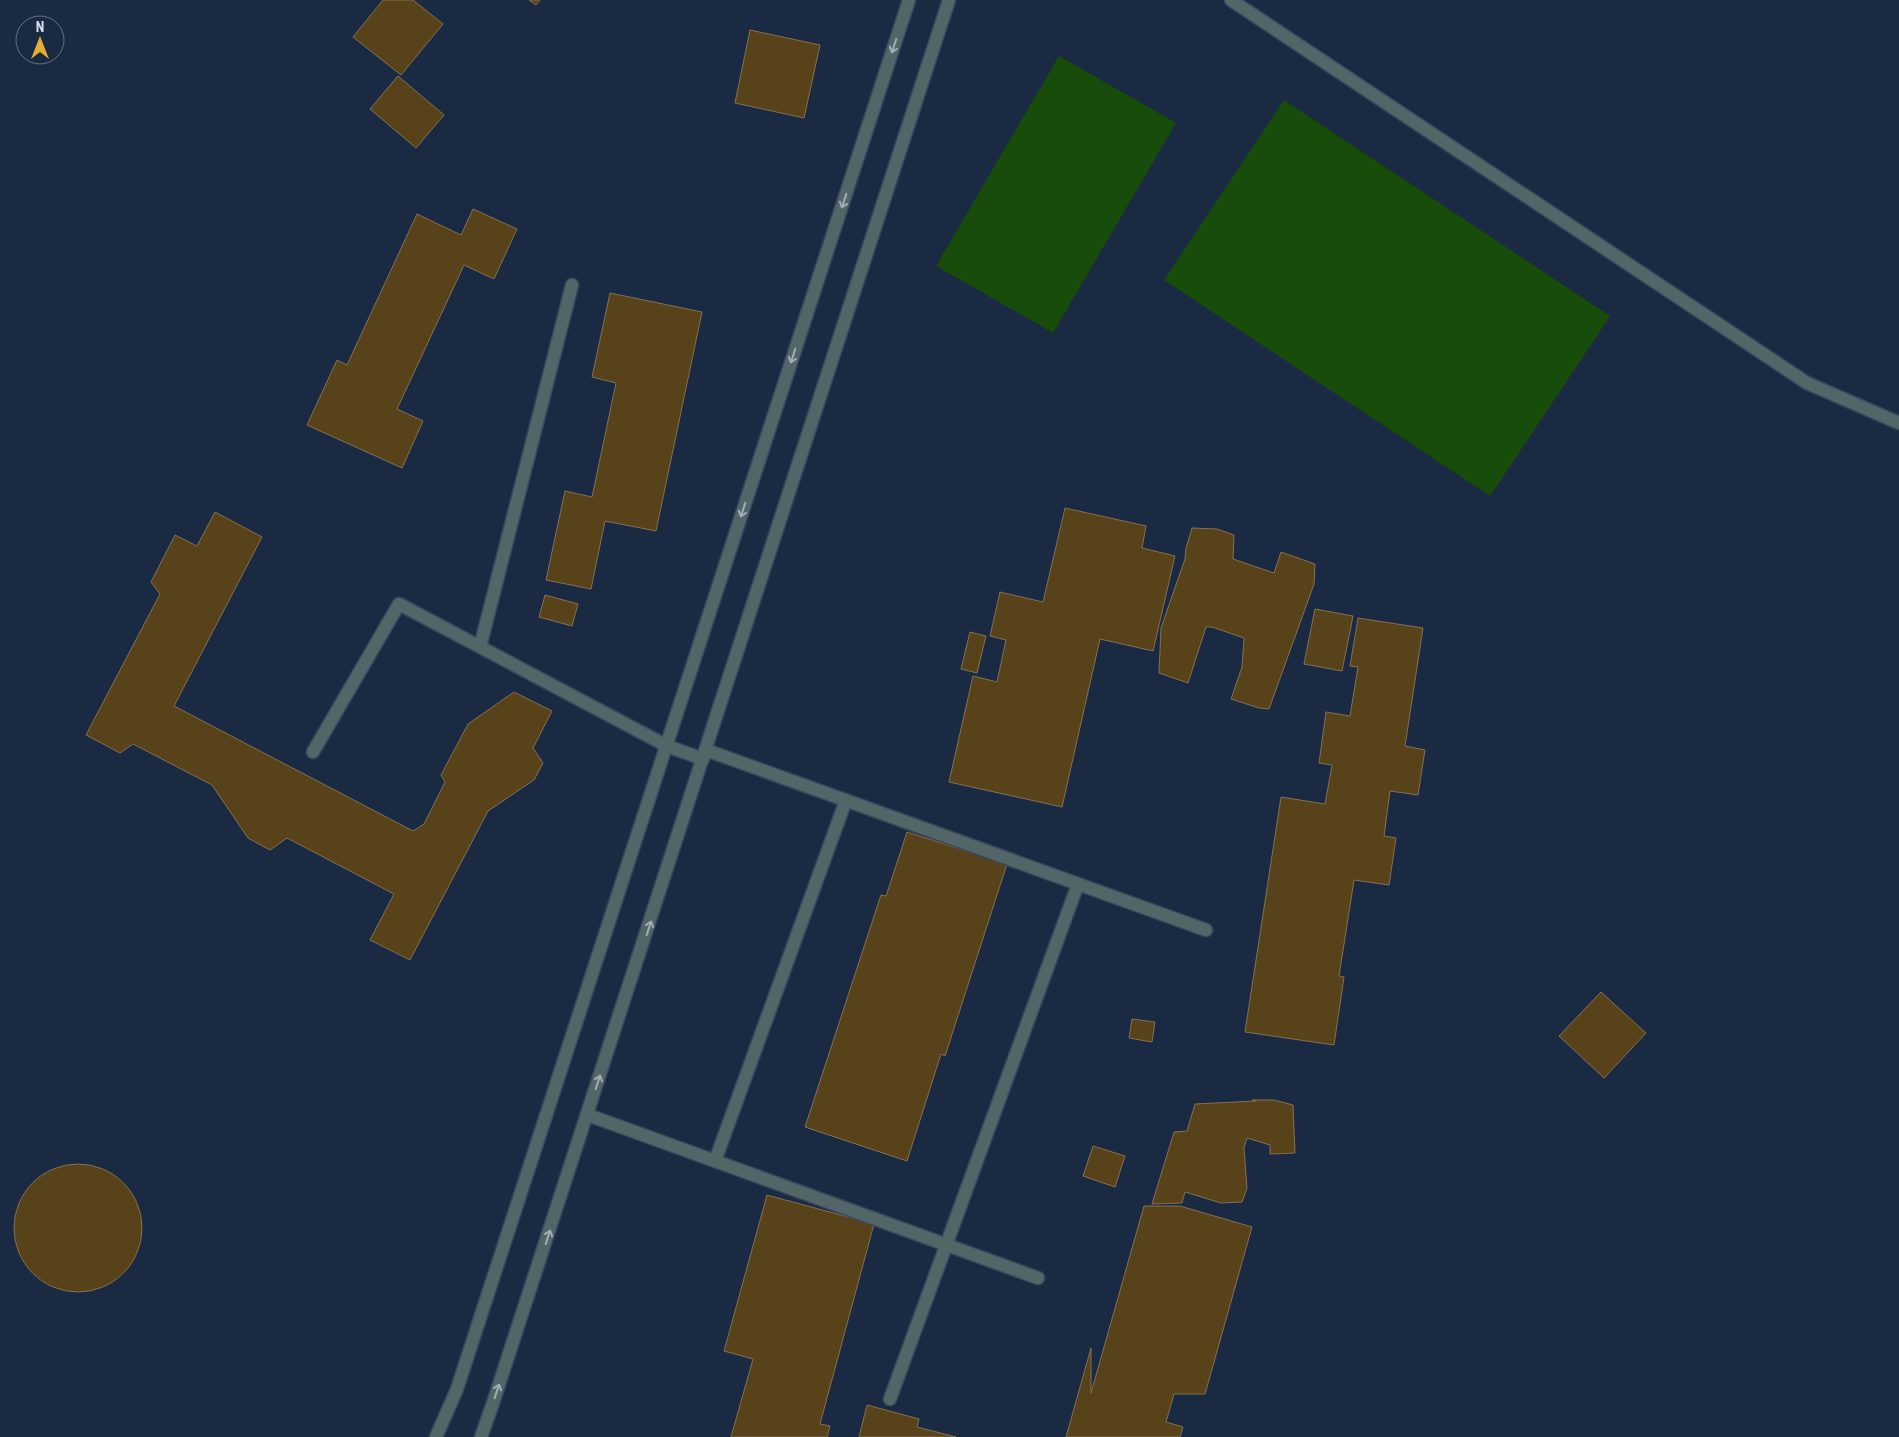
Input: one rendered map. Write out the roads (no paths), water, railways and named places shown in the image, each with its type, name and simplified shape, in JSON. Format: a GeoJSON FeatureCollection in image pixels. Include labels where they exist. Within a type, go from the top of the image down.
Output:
{"type":"FeatureCollection","features":[{"type":"Feature","properties":{"kind":"street"},"geometry":{"type":"LineString","coordinates":[[436,1437],[457,1389],[909,0]]}},
{"type":"Feature","properties":{"kind":"street"},"geometry":{"type":"LineString","coordinates":[[481,1437],[494,1403],[588,1115],[950,0]]}},
{"type":"Feature","properties":{"kind":"street"},"geometry":{"type":"LineString","coordinates":[[1231,0],[1807,383],[1899,423]]}},
{"type":"Feature","properties":{"kind":"street"},"geometry":{"type":"LineString","coordinates":[[480,647],[572,285]]}},
{"type":"Feature","properties":{"kind":"street"},"geometry":{"type":"LineString","coordinates":[[313,752],[399,604],[666,746],[705,754],[846,800],[1206,930]]}},
{"type":"Feature","properties":{"kind":"street"},"geometry":{"type":"LineString","coordinates":[[715,1161],[846,800]]}},
{"type":"Feature","properties":{"kind":"street"},"geometry":{"type":"LineString","coordinates":[[890,1399],[1078,884]]}},
{"type":"Feature","properties":{"kind":"street"},"geometry":{"type":"LineString","coordinates":[[588,1115],[1038,1278]]}}]}
